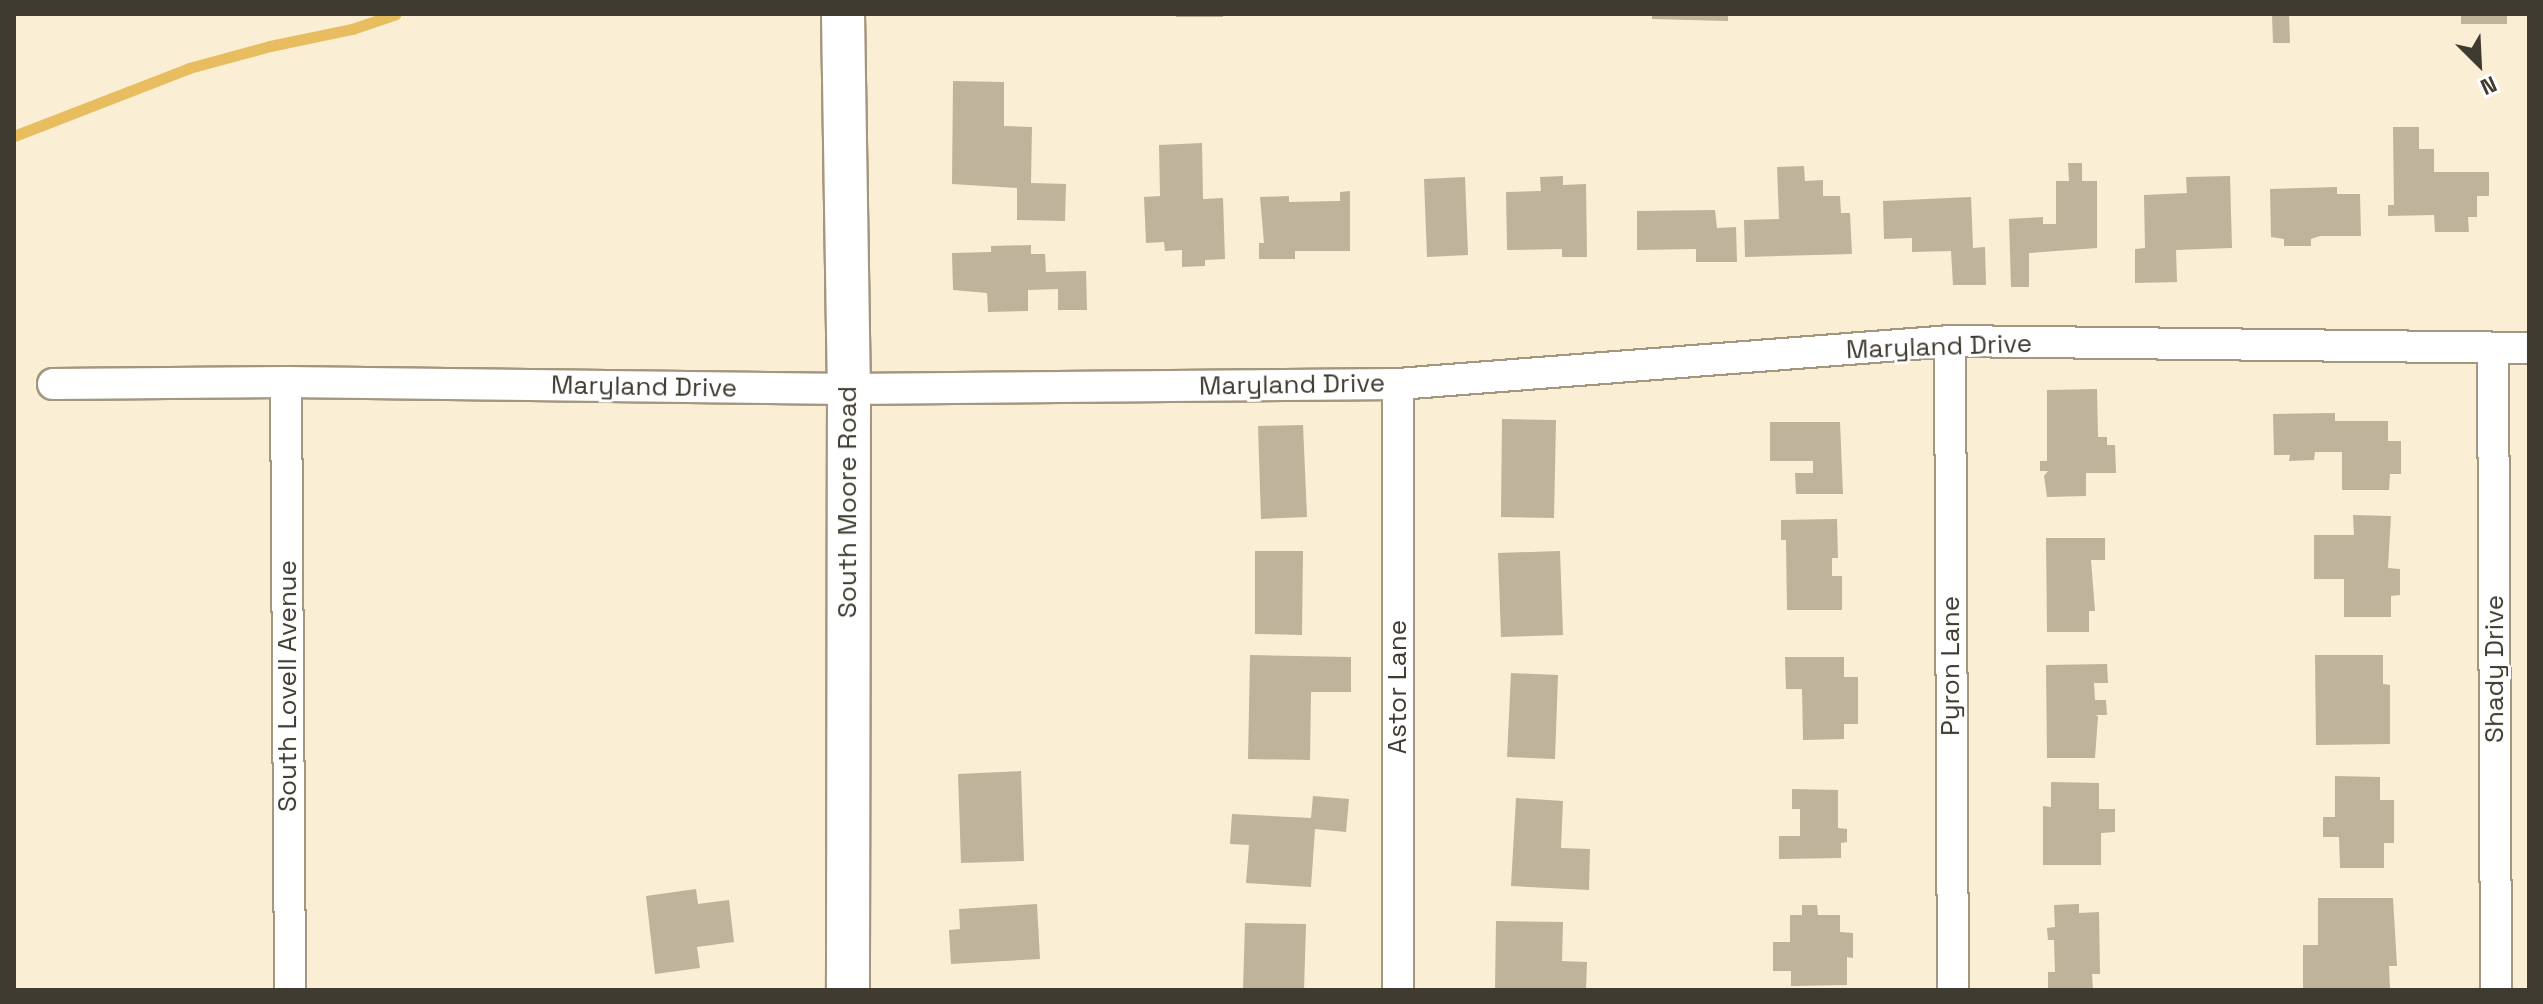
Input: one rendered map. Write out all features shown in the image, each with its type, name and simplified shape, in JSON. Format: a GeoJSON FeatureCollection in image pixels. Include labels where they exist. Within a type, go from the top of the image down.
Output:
{"type":"FeatureCollection","features":[{"type":"Feature","properties":{"kind":"main road","name":"South Moore Road"},"geometry":{"type":"LineString","coordinates":[[843,14],[849,389],[848,990]]}},
{"type":"Feature","properties":{"kind":"street","name":"Maryland Drive"},"geometry":{"type":"LineString","coordinates":[[53,384],[286,382],[849,389],[1398,384],[1950,341],[2529,348]]}},
{"type":"Feature","properties":{"kind":"street","name":"Pyron Lane"},"geometry":{"type":"LineString","coordinates":[[1950,341],[1953,990]]}},
{"type":"Feature","properties":{"kind":"street","name":"Shady Drive"},"geometry":{"type":"LineString","coordinates":[[2493,348],[2496,990]]}},
{"type":"Feature","properties":{"kind":"street","name":"South Lovell Avenue"},"geometry":{"type":"LineString","coordinates":[[286,382],[290,990]]}},
{"type":"Feature","properties":{"kind":"street","name":"Astor Lane"},"geometry":{"type":"LineString","coordinates":[[1398,384],[1398,990]]}},
{"type":"Feature","properties":{"kind":"building"},"geometry":{"type":"Polygon","coordinates":[[[1176,14],[1223,14],[1223,17],[1176,17],[1176,14]]]}},
{"type":"Feature","properties":{"kind":"building"},"geometry":{"type":"Polygon","coordinates":[[[1652,14],[1728,14],[1728,21],[1652,19],[1652,14]]]}},
{"type":"Feature","properties":{"kind":"building"},"geometry":{"type":"Polygon","coordinates":[[[2272,14],[2289,14],[2290,43],[2273,43],[2272,14]]]}},
{"type":"Feature","properties":{"kind":"building"},"geometry":{"type":"Polygon","coordinates":[[[2461,14],[2507,14],[2507,24],[2461,24],[2461,14]]]}},
{"type":"Feature","properties":{"kind":"building"},"geometry":{"type":"Polygon","coordinates":[[[953,81],[1004,82],[1004,126],[1032,127],[1031,183],[1066,184],[1065,221],[1017,220],[1017,188],[952,184],[953,81]]]}},
{"type":"Feature","properties":{"kind":"building"},"geometry":{"type":"Polygon","coordinates":[[[2393,127],[2419,127],[2419,149],[2434,149],[2434,172],[2489,172],[2489,196],[2477,196],[2477,217],[2468,217],[2469,232],[2435,232],[2434,215],[2388,216],[2388,205],[2394,205],[2393,127]]]}},
{"type":"Feature","properties":{"kind":"building"},"geometry":{"type":"Polygon","coordinates":[[[1202,143],[1203,199],[1223,198],[1225,259],[1205,260],[1205,266],[1182,267],[1182,250],[1165,251],[1164,242],[1146,243],[1144,197],[1160,196],[1159,145],[1202,143]]]}},
{"type":"Feature","properties":{"kind":"building"},"geometry":{"type":"Polygon","coordinates":[[[2068,163],[2082,163],[2082,181],[2097,181],[2097,248],[2029,253],[2029,287],[2011,287],[2009,219],[2043,217],[2043,224],[2056,224],[2056,181],[2069,181],[2068,163]]]}},
{"type":"Feature","properties":{"kind":"building"},"geometry":{"type":"Polygon","coordinates":[[[1804,166],[1805,181],[1823,180],[1823,196],[1840,196],[1841,213],[1850,213],[1852,254],[1745,257],[1744,220],[1779,219],[1777,167],[1804,166]]]}},
{"type":"Feature","properties":{"kind":"building"},"geometry":{"type":"Polygon","coordinates":[[[1563,176],[1563,185],[1586,184],[1587,257],[1562,257],[1562,249],[1507,250],[1506,192],[1541,191],[1540,177],[1563,176]]]}},
{"type":"Feature","properties":{"kind":"building"},"geometry":{"type":"Polygon","coordinates":[[[2230,176],[2232,248],[2176,250],[2177,282],[2135,283],[2135,249],[2145,248],[2144,195],[2187,193],[2186,177],[2230,176]]]}},
{"type":"Feature","properties":{"kind":"building"},"geometry":{"type":"Polygon","coordinates":[[[1465,177],[1468,255],[1427,257],[1424,179],[1465,177]]]}},
{"type":"Feature","properties":{"kind":"building"},"geometry":{"type":"Polygon","coordinates":[[[2337,187],[2337,194],[2360,194],[2361,236],[2320,236],[2311,239],[2311,246],[2284,246],[2284,239],[2271,237],[2270,189],[2337,187]]]}},
{"type":"Feature","properties":{"kind":"building"},"geometry":{"type":"Polygon","coordinates":[[[1350,191],[1350,251],[1295,251],[1295,259],[1259,259],[1259,243],[1264,243],[1260,197],[1289,196],[1289,202],[1340,201],[1340,192],[1350,191]]]}},
{"type":"Feature","properties":{"kind":"building"},"geometry":{"type":"Polygon","coordinates":[[[1971,197],[1973,248],[1985,247],[1986,285],[1953,285],[1951,251],[1912,252],[1912,238],[1884,239],[1883,201],[1971,197]]]}},
{"type":"Feature","properties":{"kind":"building"},"geometry":{"type":"Polygon","coordinates":[[[1715,210],[1717,228],[1736,227],[1737,262],[1696,262],[1696,249],[1637,250],[1637,211],[1715,210]]]}},
{"type":"Feature","properties":{"kind":"building"},"geometry":{"type":"Polygon","coordinates":[[[1031,245],[1031,254],[1045,254],[1046,272],[1086,271],[1087,310],[1058,310],[1058,289],[1028,290],[1028,311],[988,312],[987,293],[953,290],[952,253],[991,252],[991,246],[1031,245]]]}},
{"type":"Feature","properties":{"kind":"building"},"geometry":{"type":"Polygon","coordinates":[[[2097,389],[2098,437],[2107,437],[2107,445],[2115,445],[2116,473],[2086,473],[2086,496],[2047,497],[2044,476],[2048,471],[2040,471],[2040,461],[2047,461],[2047,390],[2097,389]]]}},
{"type":"Feature","properties":{"kind":"building"},"geometry":{"type":"Polygon","coordinates":[[[2335,413],[2335,421],[2388,421],[2388,441],[2401,441],[2401,474],[2390,474],[2389,490],[2342,490],[2342,452],[2315,452],[2314,460],[2289,461],[2290,455],[2274,455],[2273,414],[2335,413]]]}},
{"type":"Feature","properties":{"kind":"building"},"geometry":{"type":"Polygon","coordinates":[[[1502,419],[1556,420],[1554,518],[1501,517],[1502,419]]]}},
{"type":"Feature","properties":{"kind":"building"},"geometry":{"type":"Polygon","coordinates":[[[1770,422],[1840,422],[1843,494],[1796,494],[1795,473],[1813,473],[1813,461],[1770,461],[1770,422]]]}},
{"type":"Feature","properties":{"kind":"building"},"geometry":{"type":"Polygon","coordinates":[[[1303,425],[1307,517],[1261,519],[1258,426],[1303,425]]]}},
{"type":"Feature","properties":{"kind":"building"},"geometry":{"type":"Polygon","coordinates":[[[2353,515],[2391,516],[2388,568],[2400,569],[2400,595],[2391,596],[2391,617],[2344,617],[2344,579],[2314,579],[2314,535],[2354,535],[2353,515]]]}},
{"type":"Feature","properties":{"kind":"building"},"geometry":{"type":"Polygon","coordinates":[[[1837,519],[1838,558],[1832,558],[1832,576],[1842,576],[1842,610],[1787,610],[1786,540],[1781,540],[1781,520],[1837,519]]]}},
{"type":"Feature","properties":{"kind":"building"},"geometry":{"type":"Polygon","coordinates":[[[2046,538],[2105,538],[2105,560],[2091,560],[2095,611],[2089,611],[2089,632],[2047,632],[2046,538]]]}},
{"type":"Feature","properties":{"kind":"building"},"geometry":{"type":"Polygon","coordinates":[[[1255,551],[1303,551],[1302,635],[1255,634],[1255,551]]]}},
{"type":"Feature","properties":{"kind":"building"},"geometry":{"type":"Polygon","coordinates":[[[1560,551],[1563,635],[1501,637],[1498,553],[1560,551]]]}},
{"type":"Feature","properties":{"kind":"building"},"geometry":{"type":"Polygon","coordinates":[[[1250,655],[1351,657],[1351,692],[1311,692],[1310,760],[1248,759],[1250,655]]]}},
{"type":"Feature","properties":{"kind":"building"},"geometry":{"type":"Polygon","coordinates":[[[2315,655],[2383,655],[2383,684],[2390,685],[2390,744],[2316,745],[2315,655]]]}},
{"type":"Feature","properties":{"kind":"building"},"geometry":{"type":"Polygon","coordinates":[[[1785,657],[1844,657],[1844,677],[1858,677],[1858,724],[1844,724],[1844,739],[1803,740],[1802,689],[1786,689],[1785,657]]]}},
{"type":"Feature","properties":{"kind":"building"},"geometry":{"type":"Polygon","coordinates":[[[2107,664],[2108,683],[2094,683],[2095,700],[2106,700],[2107,715],[2095,715],[2098,716],[2095,758],[2047,758],[2046,665],[2107,664]]]}},
{"type":"Feature","properties":{"kind":"building"},"geometry":{"type":"Polygon","coordinates":[[[1511,673],[1558,675],[1555,759],[1507,757],[1511,673]]]}},
{"type":"Feature","properties":{"kind":"building"},"geometry":{"type":"Polygon","coordinates":[[[1021,771],[1024,861],[961,863],[958,774],[1021,771]]]}},
{"type":"Feature","properties":{"kind":"building"},"geometry":{"type":"Polygon","coordinates":[[[2335,776],[2380,777],[2380,800],[2394,800],[2394,843],[2384,843],[2384,868],[2340,868],[2339,837],[2323,837],[2323,817],[2335,817],[2335,776]]]}},
{"type":"Feature","properties":{"kind":"building"},"geometry":{"type":"Polygon","coordinates":[[[2051,782],[2099,783],[2099,809],[2115,809],[2115,832],[2101,833],[2101,865],[2043,865],[2043,806],[2051,807],[2051,782]]]}},
{"type":"Feature","properties":{"kind":"building"},"geometry":{"type":"Polygon","coordinates":[[[1792,789],[1838,790],[1838,828],[1847,829],[1847,842],[1841,843],[1841,858],[1779,859],[1779,836],[1800,836],[1800,809],[1792,809],[1792,789]]]}},
{"type":"Feature","properties":{"kind":"building"},"geometry":{"type":"Polygon","coordinates":[[[1313,796],[1349,799],[1346,832],[1315,829],[1311,887],[1246,883],[1249,845],[1230,844],[1232,814],[1311,818],[1313,796]]]}},
{"type":"Feature","properties":{"kind":"building"},"geometry":{"type":"Polygon","coordinates":[[[1516,798],[1563,801],[1561,848],[1590,849],[1589,890],[1511,886],[1516,798]]]}},
{"type":"Feature","properties":{"kind":"building"},"geometry":{"type":"Polygon","coordinates":[[[696,889],[698,904],[729,900],[734,942],[697,947],[700,968],[655,974],[646,896],[696,889]]]}},
{"type":"Feature","properties":{"kind":"building"},"geometry":{"type":"Polygon","coordinates":[[[2318,898],[2393,898],[2397,966],[2389,966],[2390,989],[2303,990],[2303,945],[2318,945],[2318,898]]]}},
{"type":"Feature","properties":{"kind":"building"},"geometry":{"type":"Polygon","coordinates":[[[1037,904],[1040,959],[951,964],[949,930],[960,929],[959,909],[1037,904]]]}},
{"type":"Feature","properties":{"kind":"building"},"geometry":{"type":"Polygon","coordinates":[[[2079,904],[2079,913],[2099,912],[2100,974],[2092,974],[2093,990],[2048,990],[2048,972],[2055,972],[2054,940],[2048,940],[2047,928],[2055,927],[2054,905],[2079,904]]]}},
{"type":"Feature","properties":{"kind":"building"},"geometry":{"type":"Polygon","coordinates":[[[1802,905],[1817,905],[1818,915],[1840,915],[1840,932],[1853,933],[1853,958],[1847,957],[1847,985],[1791,986],[1791,971],[1773,971],[1773,942],[1790,942],[1790,915],[1802,915],[1802,905]]]}},
{"type":"Feature","properties":{"kind":"building"},"geometry":{"type":"Polygon","coordinates":[[[1496,921],[1563,922],[1562,961],[1587,962],[1586,990],[1495,990],[1496,921]]]}},
{"type":"Feature","properties":{"kind":"building"},"geometry":{"type":"Polygon","coordinates":[[[1245,923],[1306,924],[1304,990],[1243,990],[1245,923]]]}},
{"type":"Feature","properties":{"kind":"waterway"},"geometry":{"type":"LineString","coordinates":[[14,136],[189,68],[270,46],[352,29],[396,14]]}}]}
